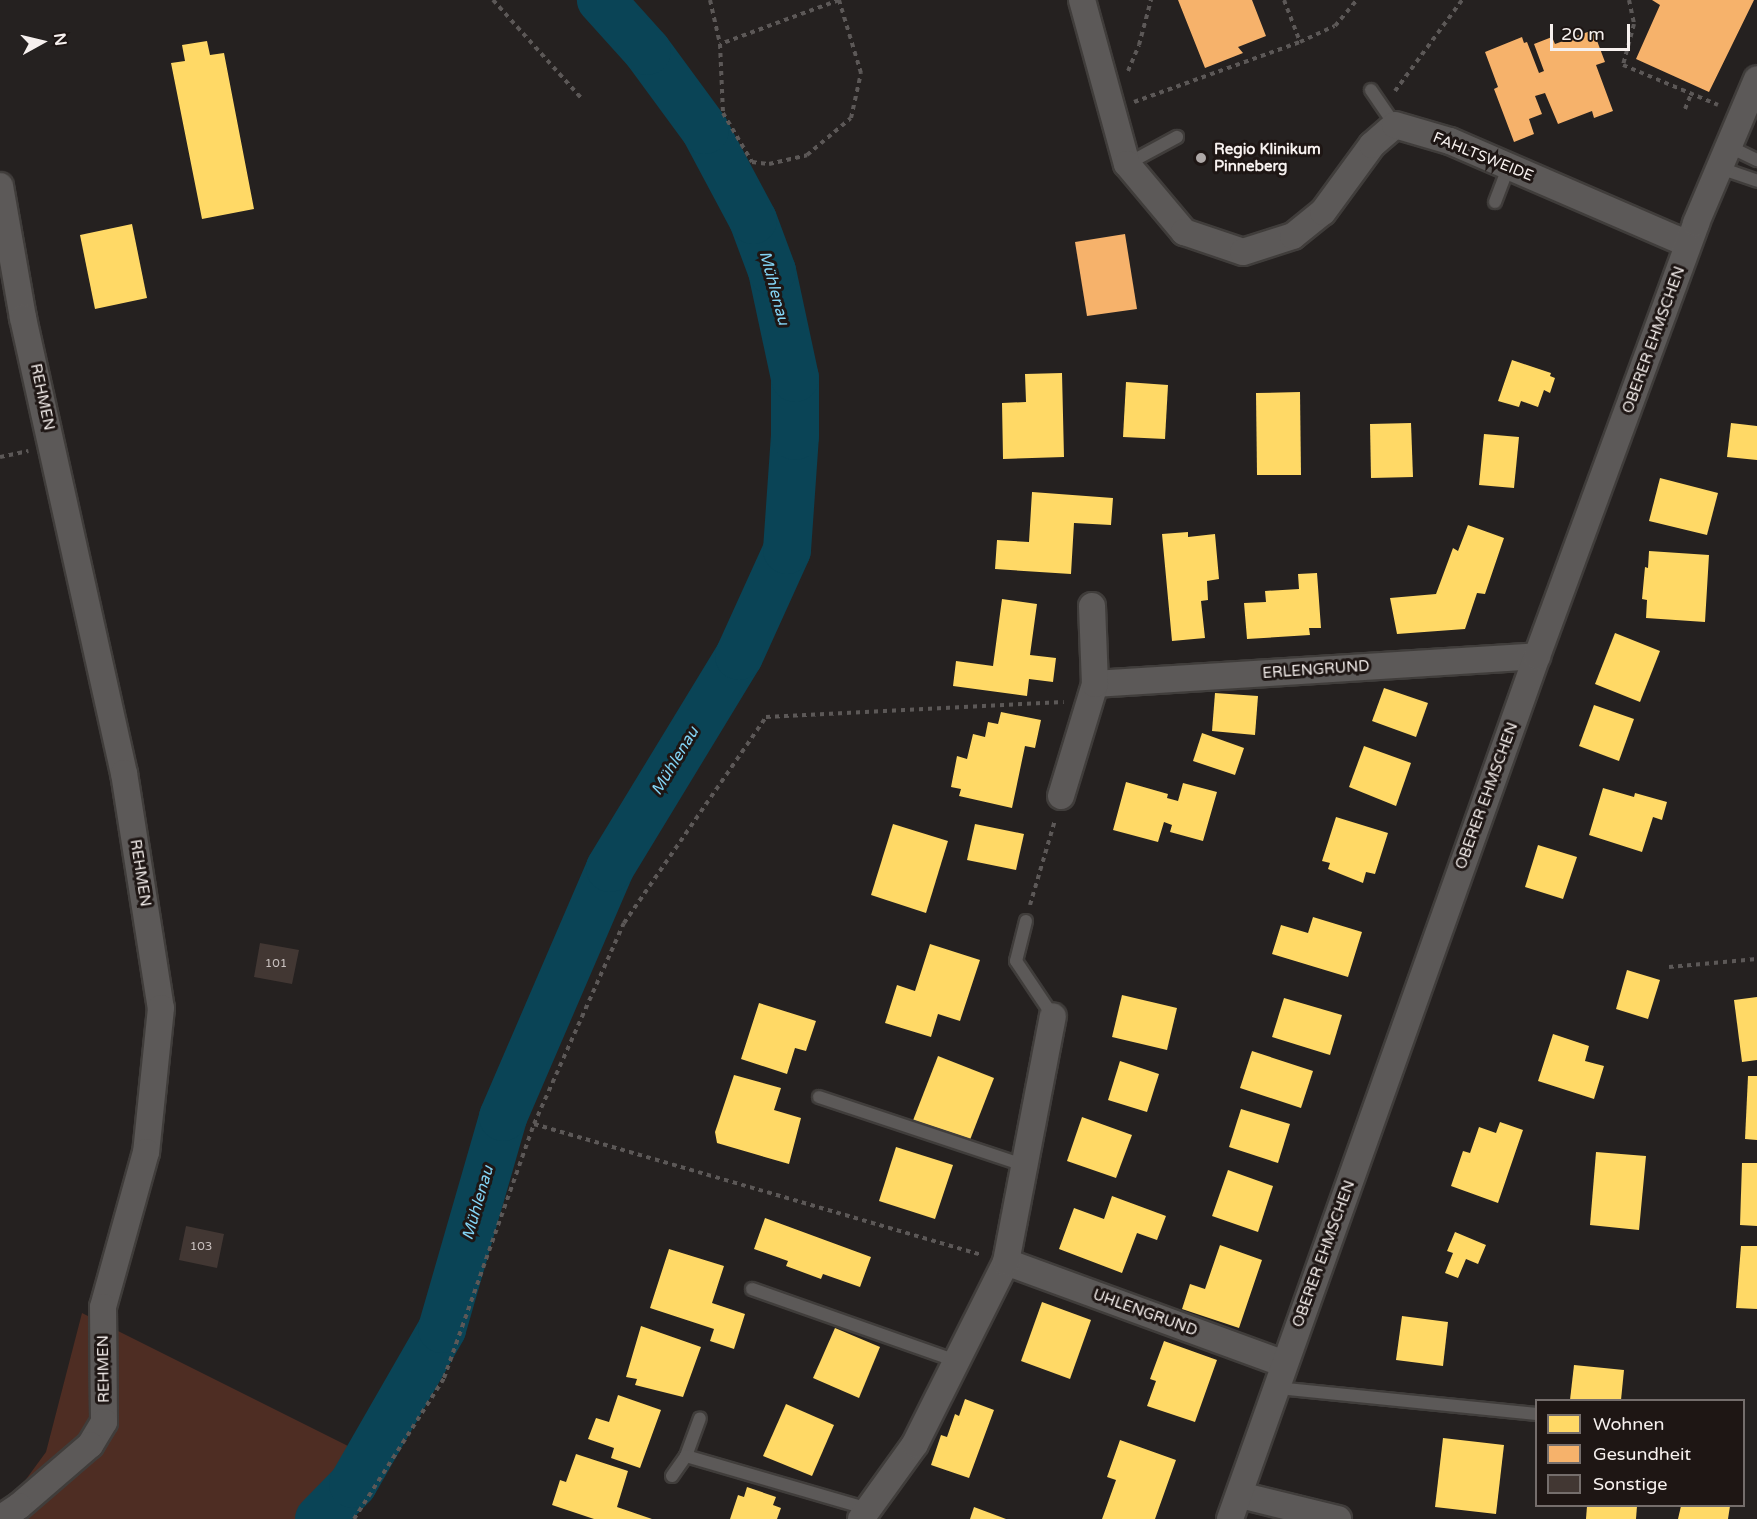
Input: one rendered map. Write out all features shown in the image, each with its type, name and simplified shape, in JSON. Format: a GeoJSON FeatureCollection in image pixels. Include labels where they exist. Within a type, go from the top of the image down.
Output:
{"type":"FeatureCollection","features":[{"type":"Feature","properties":{"kind":"street"},"geometry":{"type":"LineString","coordinates":[[1082,0],[1127,164],[1184,232],[1243,252],[1293,236],[1323,212],[1372,145],[1388,115]]}},
{"type":"Feature","properties":{"kind":"street","name":"OBERER EHMSCHEN"},"geometry":{"type":"LineString","coordinates":[[1230,1519],[1537,657],[1688,244],[1757,79]]}},
{"type":"Feature","properties":{"kind":"street","name":"FAHLTSWEIDE"},"geometry":{"type":"LineString","coordinates":[[1388,115],[1688,244]]}},
{"type":"Feature","properties":{"kind":"street","name":"REHMEN"},"geometry":{"type":"LineString","coordinates":[[0,186],[23,318],[124,773],[162,1008],[146,1152],[103,1307],[104,1422],[90,1445],[19,1506],[0,1519]]}},
{"type":"Feature","properties":{"kind":"street"},"geometry":{"type":"LineString","coordinates":[[1061,796],[1093,692],[1092,606]]}},
{"type":"Feature","properties":{"kind":"street","name":"ERLENGRUND"},"geometry":{"type":"LineString","coordinates":[[1093,692],[1537,657]]}},
{"type":"Feature","properties":{"kind":"street"},"geometry":{"type":"LineString","coordinates":[[865,1514],[915,1444],[1006,1262],[1053,1016]]}},
{"type":"Feature","properties":{"kind":"street","name":"UHLENGRUND"},"geometry":{"type":"LineString","coordinates":[[1006,1262],[1281,1376]]}},
{"type":"Feature","properties":{"kind":"street"},"geometry":{"type":"LineString","coordinates":[[1240,1495],[1338,1519]]}},
{"type":"Feature","properties":{"kind":"lane"},"geometry":{"type":"LineString","coordinates":[[1371,90],[1388,115]]}},
{"type":"Feature","properties":{"kind":"lane"},"geometry":{"type":"LineString","coordinates":[[1127,164],[1177,137]]}},
{"type":"Feature","properties":{"kind":"lane"},"geometry":{"type":"LineString","coordinates":[[1725,158],[1757,160]]}},
{"type":"Feature","properties":{"kind":"lane"},"geometry":{"type":"LineString","coordinates":[[1725,158],[1757,181]]}},
{"type":"Feature","properties":{"kind":"lane"},"geometry":{"type":"LineString","coordinates":[[1495,202],[1509,166]]}},
{"type":"Feature","properties":{"kind":"lane"},"geometry":{"type":"LineString","coordinates":[[1026,921],[1016,961],[1053,1016]]}},
{"type":"Feature","properties":{"kind":"lane"},"geometry":{"type":"LineString","coordinates":[[819,1097],[1024,1165]]}},
{"type":"Feature","properties":{"kind":"lane"},"geometry":{"type":"LineString","coordinates":[[752,1289],[957,1361]]}},
{"type":"Feature","properties":{"kind":"lane"},"geometry":{"type":"LineString","coordinates":[[1281,1376],[1535,1414]]}},
{"type":"Feature","properties":{"kind":"lane"},"geometry":{"type":"LineString","coordinates":[[672,1476],[686,1456],[700,1418]]}},
{"type":"Feature","properties":{"kind":"lane"},"geometry":{"type":"LineString","coordinates":[[686,1456],[865,1514]]}},
{"type":"Feature","properties":{"kind":"path"},"geometry":{"type":"LineString","coordinates":[[492,0],[582,99]]}},
{"type":"Feature","properties":{"kind":"path"},"geometry":{"type":"LineString","coordinates":[[710,0],[720,44],[723,113],[752,162],[769,164],[807,155],[851,118],[861,73],[839,0],[720,44]]}},
{"type":"Feature","properties":{"kind":"path"},"geometry":{"type":"LineString","coordinates":[[1111,110],[1139,45],[1151,0]]}},
{"type":"Feature","properties":{"kind":"path"},"geometry":{"type":"LineString","coordinates":[[1284,0],[1300,42]]}},
{"type":"Feature","properties":{"kind":"path"},"geometry":{"type":"LineString","coordinates":[[1111,110],[1300,42],[1335,26],[1356,0]]}},
{"type":"Feature","properties":{"kind":"path"},"geometry":{"type":"LineString","coordinates":[[1388,115],[1462,0]]}},
{"type":"Feature","properties":{"kind":"path"},"geometry":{"type":"LineString","coordinates":[[1629,0],[1634,24],[1623,65],[1742,114]]}},
{"type":"Feature","properties":{"kind":"path"},"geometry":{"type":"LineString","coordinates":[[1684,109],[1691,94]]}},
{"type":"Feature","properties":{"kind":"path"},"geometry":{"type":"LineString","coordinates":[[354,1519],[444,1378],[534,1124],[624,923],[766,717],[1093,692]]}},
{"type":"Feature","properties":{"kind":"path"},"geometry":{"type":"LineString","coordinates":[[1026,921],[1061,796]]}},
{"type":"Feature","properties":{"kind":"path"},"geometry":{"type":"LineString","coordinates":[[1669,967],[1757,959]]}},
{"type":"Feature","properties":{"kind":"path"},"geometry":{"type":"LineString","coordinates":[[534,1124],[1006,1262]]}},
{"type":"Feature","properties":{"kind":"shaded area"},"geometry":{"type":"Polygon","coordinates":[[[82,1313],[356,1450],[296,1519],[0,1519],[46,1452],[82,1313]]]}},
{"type":"Feature","properties":{"kind":"building: Wohnen"},"geometry":{"type":"Polygon","coordinates":[[[207,41],[210,55],[224,53],[254,209],[202,219],[171,63],[185,61],[182,45],[207,41]]]}},
{"type":"Feature","properties":{"kind":"building: Wohnen"},"geometry":{"type":"Polygon","coordinates":[[[132,224],[147,298],[95,309],[80,235],[132,224]]]}},
{"type":"Feature","properties":{"kind":"building: Wohnen"},"geometry":{"type":"Polygon","coordinates":[[[1512,360],[1551,373],[1550,376],[1555,378],[1550,393],[1544,390],[1538,407],[1521,401],[1519,407],[1498,401],[1512,360]]]}},
{"type":"Feature","properties":{"kind":"building: Wohnen"},"geometry":{"type":"Polygon","coordinates":[[[1062,373],[1064,457],[1003,459],[1002,403],[1026,402],[1025,374],[1062,373]]]}},
{"type":"Feature","properties":{"kind":"building: Wohnen"},"geometry":{"type":"Polygon","coordinates":[[[1126,382],[1168,385],[1165,439],[1123,437],[1126,382]]]}},
{"type":"Feature","properties":{"kind":"building: Wohnen"},"geometry":{"type":"Polygon","coordinates":[[[1300,392],[1301,475],[1257,475],[1256,393],[1300,392]]]}},
{"type":"Feature","properties":{"kind":"building: Wohnen"},"geometry":{"type":"Polygon","coordinates":[[[1411,423],[1413,477],[1371,478],[1370,424],[1411,423]]]}},
{"type":"Feature","properties":{"kind":"building: Wohnen"},"geometry":{"type":"Polygon","coordinates":[[[1731,423],[1757,426],[1757,460],[1727,457],[1731,423]]]}},
{"type":"Feature","properties":{"kind":"building: Wohnen"},"geometry":{"type":"Polygon","coordinates":[[[1484,434],[1519,437],[1514,488],[1479,485],[1484,434]]]}},
{"type":"Feature","properties":{"kind":"building: Wohnen"},"geometry":{"type":"Polygon","coordinates":[[[1660,478],[1718,493],[1707,535],[1649,521],[1660,478]]]}},
{"type":"Feature","properties":{"kind":"building: Wohnen"},"geometry":{"type":"Polygon","coordinates":[[[1032,492],[1113,498],[1111,525],[1074,523],[1071,574],[995,569],[997,540],[1029,542],[1032,492]]]}},
{"type":"Feature","properties":{"kind":"building: Wohnen"},"geometry":{"type":"Polygon","coordinates":[[[1468,525],[1504,538],[1485,594],[1477,593],[1465,629],[1397,634],[1390,598],[1436,594],[1453,548],[1458,551],[1468,525]]]}},
{"type":"Feature","properties":{"kind":"building: Wohnen"},"geometry":{"type":"Polygon","coordinates":[[[1188,532],[1188,537],[1215,534],[1219,579],[1207,581],[1208,600],[1201,601],[1205,638],[1172,641],[1162,534],[1188,532]]]}},
{"type":"Feature","properties":{"kind":"building: Wohnen"},"geometry":{"type":"Polygon","coordinates":[[[1649,551],[1709,555],[1705,622],[1646,618],[1647,600],[1642,599],[1649,551]]]}},
{"type":"Feature","properties":{"kind":"building: Wohnen"},"geometry":{"type":"Polygon","coordinates":[[[1317,573],[1321,628],[1309,628],[1310,635],[1247,639],[1244,603],[1266,602],[1265,591],[1299,589],[1298,574],[1317,573]]]}},
{"type":"Feature","properties":{"kind":"building: Wohnen"},"geometry":{"type":"Polygon","coordinates":[[[1002,599],[1037,604],[1030,655],[1056,658],[1053,682],[1029,679],[1027,696],[953,686],[956,661],[993,666],[1002,599]]]}},
{"type":"Feature","properties":{"kind":"building: Wohnen"},"geometry":{"type":"Polygon","coordinates":[[[1615,633],[1660,651],[1640,702],[1595,684],[1615,633]]]}},
{"type":"Feature","properties":{"kind":"building: Wohnen"},"geometry":{"type":"Polygon","coordinates":[[[1384,688],[1428,703],[1416,737],[1372,721],[1384,688]]]}},
{"type":"Feature","properties":{"kind":"building: Wohnen"},"geometry":{"type":"Polygon","coordinates":[[[1215,693],[1258,696],[1255,735],[1212,731],[1215,693]]]}},
{"type":"Feature","properties":{"kind":"building: Wohnen"},"geometry":{"type":"Polygon","coordinates":[[[1594,705],[1634,719],[1619,761],[1579,746],[1594,705]]]}},
{"type":"Feature","properties":{"kind":"building: Wohnen"},"geometry":{"type":"Polygon","coordinates":[[[1001,712],[1041,720],[1035,748],[1025,746],[1012,808],[959,796],[961,789],[951,787],[957,756],[967,759],[973,734],[985,737],[988,722],[998,724],[1001,712]]]}},
{"type":"Feature","properties":{"kind":"building: Wohnen"},"geometry":{"type":"Polygon","coordinates":[[[1202,733],[1244,748],[1235,775],[1193,761],[1202,733]]]}},
{"type":"Feature","properties":{"kind":"building: Wohnen"},"geometry":{"type":"Polygon","coordinates":[[[1364,746],[1411,763],[1396,806],[1349,787],[1364,746]]]}},
{"type":"Feature","properties":{"kind":"building: Wohnen"},"geometry":{"type":"Polygon","coordinates":[[[1126,782],[1168,794],[1167,798],[1178,801],[1183,783],[1217,792],[1203,841],[1170,832],[1172,825],[1164,822],[1158,842],[1113,830],[1126,782]]]}},
{"type":"Feature","properties":{"kind":"building: Wohnen"},"geometry":{"type":"Polygon","coordinates":[[[1603,788],[1634,797],[1635,793],[1667,802],[1662,820],[1653,817],[1642,852],[1589,835],[1603,788]]]}},
{"type":"Feature","properties":{"kind":"building: Wohnen"},"geometry":{"type":"Polygon","coordinates":[[[1336,817],[1388,833],[1375,874],[1366,872],[1363,883],[1328,869],[1330,863],[1322,861],[1336,817]]]}},
{"type":"Feature","properties":{"kind":"building: Wohnen"},"geometry":{"type":"Polygon","coordinates":[[[893,824],[948,841],[926,913],[871,895],[893,824]]]}},
{"type":"Feature","properties":{"kind":"building: Wohnen"},"geometry":{"type":"Polygon","coordinates":[[[975,824],[1024,834],[1016,870],[967,860],[975,824]]]}},
{"type":"Feature","properties":{"kind":"building: Wohnen"},"geometry":{"type":"Polygon","coordinates":[[[1538,845],[1577,857],[1563,899],[1525,887],[1538,845]]]}},
{"type":"Feature","properties":{"kind":"building: Wohnen"},"geometry":{"type":"Polygon","coordinates":[[[1313,917],[1362,932],[1348,977],[1272,954],[1281,925],[1308,933],[1313,917]]]}},
{"type":"Feature","properties":{"kind":"building: Wohnen"},"geometry":{"type":"Polygon","coordinates":[[[930,944],[980,960],[960,1021],[938,1014],[931,1037],[885,1023],[897,985],[915,991],[930,944]]]}},
{"type":"Feature","properties":{"kind":"building: Wohnen"},"geometry":{"type":"Polygon","coordinates":[[[1627,970],[1660,980],[1648,1019],[1616,1009],[1627,970]]]}},
{"type":"Feature","properties":{"kind":"building: Wohnen"},"geometry":{"type":"Polygon","coordinates":[[[1122,995],[1177,1008],[1167,1050],[1112,1037],[1122,995]]]}},
{"type":"Feature","properties":{"kind":"building: Wohnen"},"geometry":{"type":"Polygon","coordinates":[[[1757,997],[1757,1060],[1742,1062],[1734,1000],[1757,997]]]}},
{"type":"Feature","properties":{"kind":"building: Wohnen"},"geometry":{"type":"Polygon","coordinates":[[[1284,998],[1342,1015],[1330,1055],[1272,1037],[1284,998]]]}},
{"type":"Feature","properties":{"kind":"building: Wohnen"},"geometry":{"type":"Polygon","coordinates":[[[759,1003],[816,1021],[806,1051],[795,1048],[787,1074],[741,1059],[759,1003]]]}},
{"type":"Feature","properties":{"kind":"building: Wohnen"},"geometry":{"type":"Polygon","coordinates":[[[1553,1034],[1589,1046],[1585,1061],[1604,1066],[1594,1099],[1538,1081],[1553,1034]]]}},
{"type":"Feature","properties":{"kind":"building: Wohnen"},"geometry":{"type":"Polygon","coordinates":[[[1252,1051],[1313,1071],[1301,1108],[1240,1088],[1252,1051]]]}},
{"type":"Feature","properties":{"kind":"building: Wohnen"},"geometry":{"type":"Polygon","coordinates":[[[938,1056],[994,1078],[968,1145],[912,1123],[938,1056]]]}},
{"type":"Feature","properties":{"kind":"building: Wohnen"},"geometry":{"type":"Polygon","coordinates":[[[1120,1061],[1159,1074],[1147,1112],[1108,1100],[1120,1061]]]}},
{"type":"Feature","properties":{"kind":"building: Wohnen"},"geometry":{"type":"Polygon","coordinates":[[[734,1075],[781,1088],[774,1110],[801,1118],[789,1164],[717,1143],[715,1132],[734,1075]]]}},
{"type":"Feature","properties":{"kind":"building: Wohnen"},"geometry":{"type":"Polygon","coordinates":[[[1748,1076],[1757,1076],[1757,1140],[1745,1139],[1748,1076]]]}},
{"type":"Feature","properties":{"kind":"building: Wohnen"},"geometry":{"type":"Polygon","coordinates":[[[1241,1109],[1290,1124],[1278,1163],[1229,1147],[1241,1109]]]}},
{"type":"Feature","properties":{"kind":"building: Wohnen"},"geometry":{"type":"Polygon","coordinates":[[[1082,1117],[1132,1135],[1116,1178],[1067,1161],[1082,1117]]]}},
{"type":"Feature","properties":{"kind":"building: Wohnen"},"geometry":{"type":"Polygon","coordinates":[[[1500,1122],[1523,1130],[1498,1203],[1451,1186],[1463,1151],[1470,1153],[1479,1127],[1496,1133],[1500,1122]]]}},
{"type":"Feature","properties":{"kind":"building: Wohnen"},"geometry":{"type":"Polygon","coordinates":[[[896,1147],[953,1165],[935,1219],[879,1201],[896,1147]]]}},
{"type":"Feature","properties":{"kind":"building: Wohnen"},"geometry":{"type":"Polygon","coordinates":[[[1596,1152],[1646,1156],[1639,1230],[1590,1225],[1596,1152]]]}},
{"type":"Feature","properties":{"kind":"building: Wohnen"},"geometry":{"type":"Polygon","coordinates":[[[1742,1163],[1757,1163],[1757,1226],[1740,1225],[1742,1163]]]}},
{"type":"Feature","properties":{"kind":"building: Wohnen"},"geometry":{"type":"Polygon","coordinates":[[[1228,1170],[1273,1186],[1258,1232],[1212,1216],[1228,1170]]]}},
{"type":"Feature","properties":{"kind":"building: Wohnen"},"geometry":{"type":"Polygon","coordinates":[[[1112,1196],[1166,1216],[1157,1240],[1137,1233],[1122,1273],[1059,1249],[1074,1208],[1104,1219],[1112,1196]]]}},
{"type":"Feature","properties":{"kind":"building: Wohnen"},"geometry":{"type":"Polygon","coordinates":[[[765,1218],[871,1257],[860,1287],[823,1274],[821,1279],[786,1266],[788,1261],[754,1249],[765,1218]]]}},
{"type":"Feature","properties":{"kind":"building: Wohnen"},"geometry":{"type":"Polygon","coordinates":[[[1455,1232],[1486,1245],[1478,1264],[1466,1259],[1458,1278],[1445,1273],[1453,1253],[1447,1251],[1455,1232]]]}},
{"type":"Feature","properties":{"kind":"building: Wohnen"},"geometry":{"type":"Polygon","coordinates":[[[1220,1245],[1262,1260],[1239,1328],[1182,1309],[1190,1284],[1205,1289],[1220,1245]]]}},
{"type":"Feature","properties":{"kind":"building: Wohnen"},"geometry":{"type":"Polygon","coordinates":[[[1741,1246],[1757,1246],[1757,1309],[1736,1308],[1741,1246]]]}},
{"type":"Feature","properties":{"kind":"building: Wohnen"},"geometry":{"type":"Polygon","coordinates":[[[669,1249],[724,1266],[712,1303],[745,1314],[734,1349],[710,1341],[714,1329],[650,1308],[669,1249]]]}},
{"type":"Feature","properties":{"kind":"building: Wohnen"},"geometry":{"type":"Polygon","coordinates":[[[1042,1302],[1091,1320],[1070,1379],[1021,1361],[1042,1302]]]}},
{"type":"Feature","properties":{"kind":"building: Wohnen"},"geometry":{"type":"Polygon","coordinates":[[[1402,1316],[1448,1322],[1443,1366],[1396,1360],[1402,1316]]]}},
{"type":"Feature","properties":{"kind":"building: Wohnen"},"geometry":{"type":"Polygon","coordinates":[[[641,1326],[701,1347],[683,1397],[635,1385],[637,1379],[626,1377],[641,1326]]]}},
{"type":"Feature","properties":{"kind":"building: Wohnen"},"geometry":{"type":"Polygon","coordinates":[[[835,1328],[880,1347],[859,1398],[813,1378],[835,1328]]]}},
{"type":"Feature","properties":{"kind":"building: Wohnen"},"geometry":{"type":"Polygon","coordinates":[[[1164,1341],[1217,1360],[1195,1422],[1147,1406],[1156,1381],[1150,1379],[1164,1341]]]}},
{"type":"Feature","properties":{"kind":"building: Wohnen"},"geometry":{"type":"Polygon","coordinates":[[[1574,1365],[1624,1370],[1621,1399],[1570,1399],[1574,1365]]]}},
{"type":"Feature","properties":{"kind":"building: Wohnen"},"geometry":{"type":"Polygon","coordinates":[[[618,1395],[661,1410],[640,1468],[611,1458],[614,1448],[588,1439],[596,1418],[609,1422],[618,1395]]]}},
{"type":"Feature","properties":{"kind":"building: Wohnen"},"geometry":{"type":"Polygon","coordinates":[[[965,1399],[994,1410],[969,1478],[931,1465],[941,1435],[947,1437],[955,1414],[959,1416],[965,1399]]]}},
{"type":"Feature","properties":{"kind":"building: Wohnen"},"geometry":{"type":"Polygon","coordinates":[[[786,1404],[834,1425],[812,1476],[763,1456],[786,1404]]]}},
{"type":"Feature","properties":{"kind":"building: Wohnen"},"geometry":{"type":"Polygon","coordinates":[[[1443,1438],[1504,1445],[1496,1514],[1435,1507],[1443,1438]]]}},
{"type":"Feature","properties":{"kind":"building: Wohnen"},"geometry":{"type":"Polygon","coordinates":[[[1120,1440],[1176,1460],[1155,1519],[1102,1519],[1116,1480],[1107,1477],[1120,1440]]]}},
{"type":"Feature","properties":{"kind":"building: Wohnen"},"geometry":{"type":"Polygon","coordinates":[[[576,1454],[628,1471],[617,1507],[652,1519],[594,1519],[552,1505],[560,1480],[566,1482],[576,1454]]]}},
{"type":"Feature","properties":{"kind":"building: Wohnen"},"geometry":{"type":"Polygon","coordinates":[[[747,1487],[776,1497],[773,1505],[781,1508],[777,1519],[730,1519],[738,1495],[744,1497],[747,1487]]]}},
{"type":"Feature","properties":{"kind":"building: Wohnen"},"geometry":{"type":"Polygon","coordinates":[[[974,1507],[1006,1519],[970,1519],[974,1507]]]}},
{"type":"Feature","properties":{"kind":"building: Wohnen"},"geometry":{"type":"Polygon","coordinates":[[[1587,1507],[1637,1507],[1636,1519],[1586,1519],[1587,1507]]]}},
{"type":"Feature","properties":{"kind":"building: Wohnen"},"geometry":{"type":"Polygon","coordinates":[[[1681,1507],[1730,1507],[1728,1519],[1678,1519],[1681,1507]]]}},
{"type":"Feature","properties":{"kind":"building: Gesundheit"},"geometry":{"type":"Polygon","coordinates":[[[1178,0],[1252,0],[1266,36],[1238,47],[1243,53],[1205,68],[1178,0]]]}},
{"type":"Feature","properties":{"kind":"building: Gesundheit"},"geometry":{"type":"Polygon","coordinates":[[[1652,0],[1754,0],[1709,92],[1636,59],[1660,5],[1652,0]]]}},
{"type":"Feature","properties":{"kind":"building: Gesundheit"},"geometry":{"type":"Polygon","coordinates":[[[1593,30],[1605,62],[1596,65],[1613,111],[1594,118],[1592,111],[1558,124],[1545,93],[1535,96],[1542,114],[1529,119],[1534,134],[1514,142],[1494,89],[1498,87],[1485,52],[1522,37],[1524,43],[1527,42],[1539,73],[1544,71],[1534,44],[1552,37],[1555,44],[1593,30]]]}},
{"type":"Feature","properties":{"kind":"building: Gesundheit"},"geometry":{"type":"Polygon","coordinates":[[[1125,234],[1137,309],[1087,316],[1075,242],[1125,234]]]}},
{"type":"Feature","properties":{"kind":"building: Sonstige"},"geometry":{"type":"Polygon","coordinates":[[[260,943],[299,950],[292,984],[254,977],[260,943]]]}},
{"type":"Feature","properties":{"kind":"building: Sonstige"},"geometry":{"type":"Polygon","coordinates":[[[186,1226],[224,1234],[217,1268],[179,1260],[186,1226]]]}},
{"type":"Feature","properties":{"kind":"waterway","name":"Mühlenau"},"geometry":{"type":"LineString","coordinates":[[319,1519],[353,1484],[442,1329],[503,1117],[610,868],[739,656],[787,550],[795,436],[795,378],[772,271],[753,220],[705,130],[647,51],[601,0]]}},
{"type":"Feature","properties":{"kind":"place","name":"Regio Klinikum Pinneberg"},"geometry":{"type":"Point","coordinates":[1201,158]}}]}
